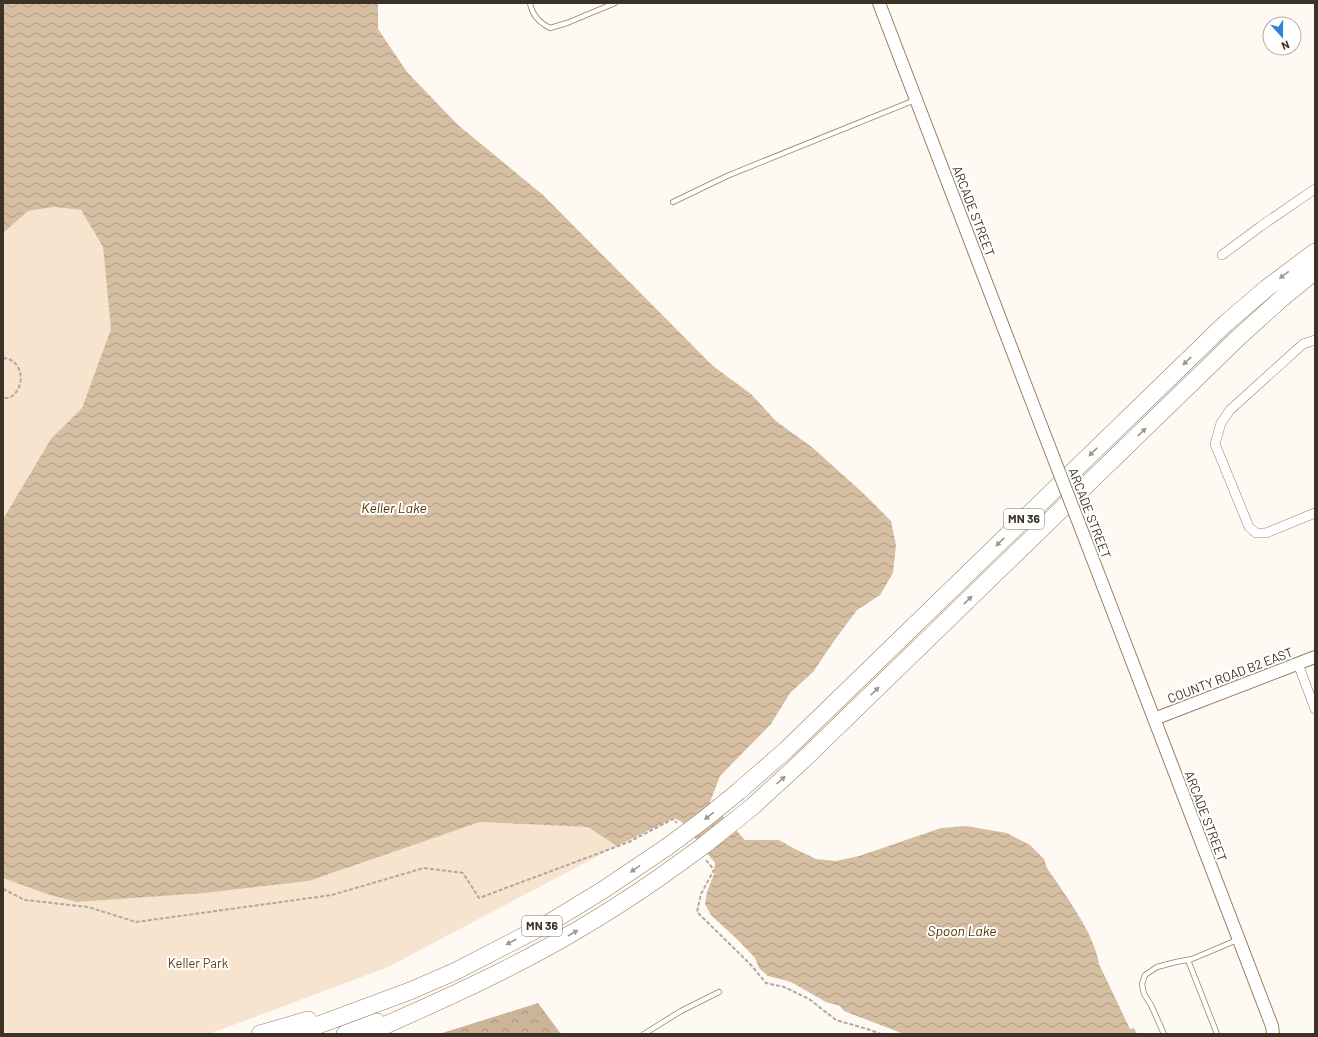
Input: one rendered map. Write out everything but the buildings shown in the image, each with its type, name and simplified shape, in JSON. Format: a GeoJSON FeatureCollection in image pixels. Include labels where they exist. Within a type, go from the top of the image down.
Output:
{"type":"FeatureCollection","features":[{"type":"Feature","properties":{"kind":"highway","name":"MN 36"},"geometry":{"type":"LineString","coordinates":[[294,1034],[410,991],[456,971],[549,923],[603,890],[667,847],[706,818],[739,792],[786,750],[1226,323],[1267,288],[1315,252]]}},
{"type":"Feature","properties":{"kind":"highway","name":"MN 36"},"geometry":{"type":"LineString","coordinates":[[345,1034],[489,978],[561,940],[598,918],[652,884],[703,846],[752,806],[800,763],[1240,336],[1315,271]]}},
{"type":"Feature","properties":{"kind":"highway"},"geometry":{"type":"LineString","coordinates":[[366,1034],[489,978]]}},
{"type":"Feature","properties":{"kind":"highway"},"geometry":{"type":"LineString","coordinates":[[260,1034],[410,991]]}},
{"type":"Feature","properties":{"kind":"street","name":"ARCADE STREET"},"geometry":{"type":"LineString","coordinates":[[879,3],[1239,939],[1272,1026],[1273,1034]]}},
{"type":"Feature","properties":{"kind":"street"},"geometry":{"type":"LineString","coordinates":[[1222,254],[1315,189]]}},
{"type":"Feature","properties":{"kind":"street"},"geometry":{"type":"LineString","coordinates":[[1315,340],[1304,344],[1230,410],[1221,423],[1215,444],[1249,528],[1256,533],[1266,533],[1315,514]]}},
{"type":"Feature","properties":{"kind":"street","name":"COUNTY ROAD B2 EAST"},"geometry":{"type":"LineString","coordinates":[[1154,719],[1315,658]]}},
{"type":"Feature","properties":{"kind":"street"},"geometry":{"type":"LineString","coordinates":[[1298,664],[1315,709]]}},
{"type":"Feature","properties":{"kind":"lane"},"geometry":{"type":"LineString","coordinates":[[530,3],[540,23],[550,28],[567,23],[615,3]]}},
{"type":"Feature","properties":{"kind":"lane"},"geometry":{"type":"LineString","coordinates":[[673,202],[727,176],[916,100]]}},
{"type":"Feature","properties":{"kind":"lane"},"geometry":{"type":"LineString","coordinates":[[1164,1034],[1151,1005],[1144,994],[1142,984],[1145,975],[1157,967],[1192,959],[1239,939]]}},
{"type":"Feature","properties":{"kind":"lane"},"geometry":{"type":"LineString","coordinates":[[1188,960],[1217,1034]]}},
{"type":"Feature","properties":{"kind":"lane"},"geometry":{"type":"LineString","coordinates":[[644,1034],[682,1011],[720,992]]}},
{"type":"Feature","properties":{"kind":"path"},"geometry":{"type":"LineString","coordinates":[[3,358],[10,358],[17,365],[21,373],[20,386],[16,393],[7,399],[3,398]]}},
{"type":"Feature","properties":{"kind":"path"},"geometry":{"type":"LineString","coordinates":[[3,889],[25,900],[88,907],[136,922],[332,895],[424,868],[463,872],[479,898],[629,842],[673,819],[678,824]]}},
{"type":"Feature","properties":{"kind":"path"},"geometry":{"type":"LineString","coordinates":[[714,870],[701,894],[697,912],[766,982],[784,987],[809,998],[836,1020],[881,1034]]}},
{"type":"Feature","properties":{"kind":"green space"},"geometry":{"type":"Polygon","coordinates":[[[54,207],[81,210],[103,247],[111,329],[82,408],[51,439],[3,519],[3,233],[28,211],[54,207]]]}},
{"type":"Feature","properties":{"kind":"green space","name":"Keller Park"},"geometry":{"type":"Polygon","coordinates":[[[480,822],[588,827],[617,846],[388,967],[209,1034],[3,1034],[3,878],[50,895],[77,902],[205,893],[309,881],[480,822]]]}},
{"type":"Feature","properties":{"kind":"green space"},"geometry":{"type":"Polygon","coordinates":[[[538,1003],[561,1034],[439,1034],[538,1003]]]}},
{"type":"Feature","properties":{"kind":"water","name":"Keller Lake"},"geometry":{"type":"Polygon","coordinates":[[[3,3],[377,3],[378,29],[407,72],[458,125],[543,195],[713,366],[751,394],[776,421],[813,448],[863,493],[891,521],[896,545],[893,573],[880,595],[857,610],[813,672],[790,693],[771,724],[720,776],[710,802],[745,840],[779,840],[816,859],[836,861],[859,856],[941,828],[966,826],[1007,833],[1030,845],[1044,859],[1047,868],[1078,914],[1091,939],[1099,964],[1130,1029],[1134,1028],[1137,1034],[904,1034],[844,1011],[840,1006],[826,1002],[791,982],[768,976],[759,968],[755,958],[711,915],[705,904],[707,892],[714,874],[715,863],[682,822],[674,818],[617,846],[588,827],[480,822],[309,881],[205,893],[77,902],[50,895],[3,878],[3,519],[51,439],[82,408],[111,329],[103,247],[81,210],[54,207],[28,211],[3,233],[3,3]]]}},
{"type":"Feature","properties":{"kind":"water label","name":"Spoon Lake"},"geometry":{"type":"Point","coordinates":[962,931]}}]}
